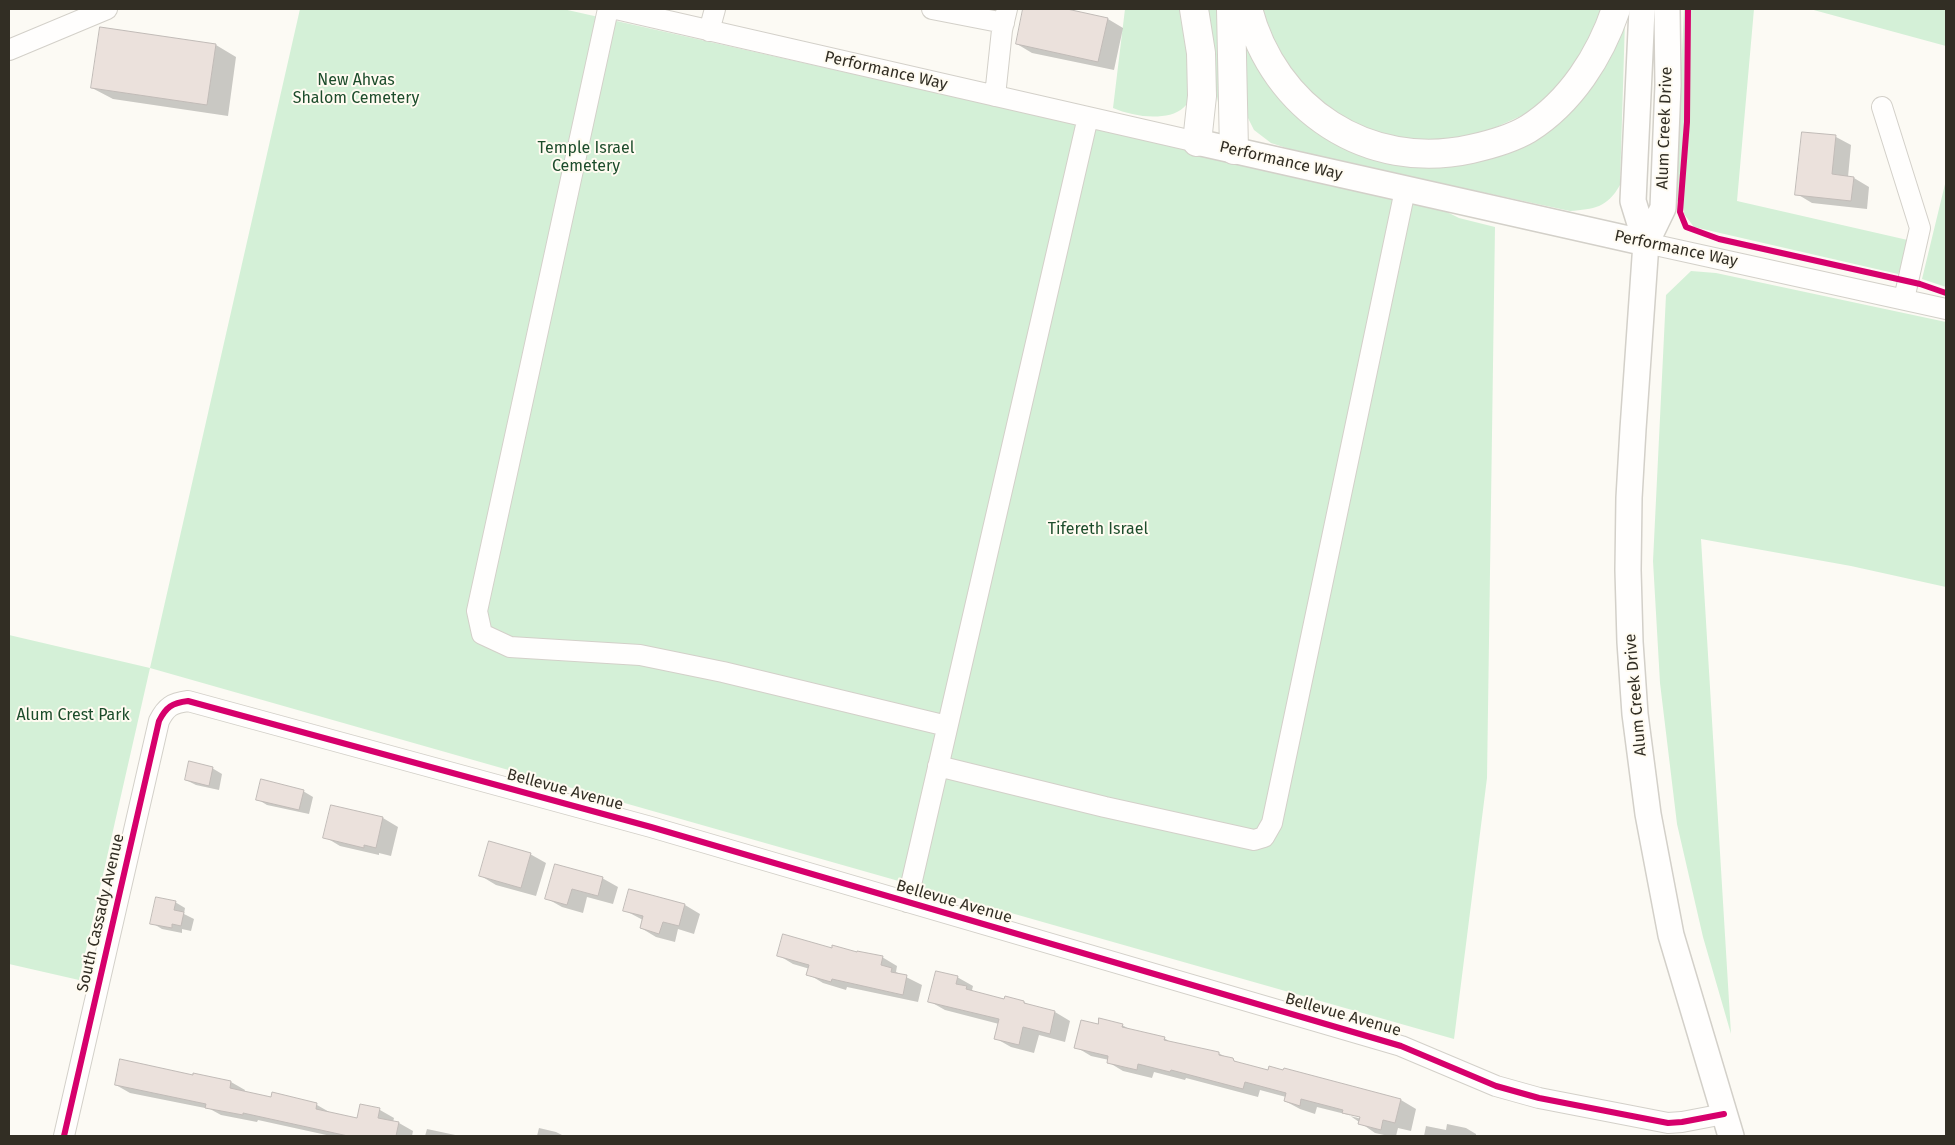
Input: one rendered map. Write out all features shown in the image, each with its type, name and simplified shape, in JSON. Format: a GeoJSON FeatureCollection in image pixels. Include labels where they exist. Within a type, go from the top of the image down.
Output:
{"type":"FeatureCollection","features":[{"type":"Feature","properties":{"kind":"highway"},"geometry":{"type":"LineString","coordinates":[[1194,9],[1202,61],[1202,96],[1197,142]]}},
{"type":"Feature","properties":{"kind":"highway"},"geometry":{"type":"LineString","coordinates":[[1231,9],[1234,150]]}},
{"type":"Feature","properties":{"kind":"highway"},"geometry":{"type":"LineString","coordinates":[[1248,9],[1253,28],[1266,57],[1283,82],[1304,105],[1336,129],[1370,145],[1408,153],[1446,155],[1488,146],[1527,130],[1546,116],[1561,102],[1587,71],[1610,26],[1616,9]]}},
{"type":"Feature","properties":{"kind":"main road","name":"Alum Creek Drive"},"geometry":{"type":"LineString","coordinates":[[1642,9],[1632,201],[1646,243]]}},
{"type":"Feature","properties":{"kind":"main road","name":"Alum Creek Drive"},"geometry":{"type":"LineString","coordinates":[[1667,9],[1668,93],[1662,208],[1646,243],[1629,498],[1630,624],[1635,714],[1648,814],[1671,935],[1728,1125]]}},
{"type":"Feature","properties":{"kind":"main road","name":"Performance Way"},"geometry":{"type":"LineString","coordinates":[[1197,142],[1646,243]]}},
{"type":"Feature","properties":{"kind":"street"},"geometry":{"type":"LineString","coordinates":[[9,50],[107,9]]}},
{"type":"Feature","properties":{"kind":"street"},"geometry":{"type":"LineString","coordinates":[[608,9],[477,611],[482,634],[510,647],[640,655],[723,672],[947,726]]}},
{"type":"Feature","properties":{"kind":"street","name":"Performance Way"},"geometry":{"type":"LineString","coordinates":[[616,9],[1197,142]]}},
{"type":"Feature","properties":{"kind":"street"},"geometry":{"type":"LineString","coordinates":[[709,31],[715,9]]}},
{"type":"Feature","properties":{"kind":"street"},"geometry":{"type":"LineString","coordinates":[[932,9],[1005,16],[995,96]]}},
{"type":"Feature","properties":{"kind":"street"},"geometry":{"type":"LineString","coordinates":[[1882,108],[1920,228],[1904,299]]}},
{"type":"Feature","properties":{"kind":"street"},"geometry":{"type":"LineString","coordinates":[[907,902],[1088,118]]}},
{"type":"Feature","properties":{"kind":"street"},"geometry":{"type":"LineString","coordinates":[[938,766],[1105,807],[1254,840],[1264,837],[1272,823],[1406,190]]}},
{"type":"Feature","properties":{"kind":"street","name":"Performance Way"},"geometry":{"type":"LineString","coordinates":[[1646,243],[1946,309]]}},
{"type":"Feature","properties":{"kind":"street","name":"Bellevue Avenue"},"geometry":{"type":"LineString","coordinates":[[175,702],[188,702],[651,827],[1400,1046],[1496,1086],[1539,1098],[1668,1123],[1728,1125]]}},
{"type":"Feature","properties":{"kind":"street","name":"South Cassady Avenue"},"geometry":{"type":"LineString","coordinates":[[64,1136],[159,720],[165,709],[175,702]]}},
{"type":"Feature","properties":{"kind":"green space","name":"Tifereth Israel"},"geometry":{"type":"Polygon","coordinates":[[[300,9],[563,9],[1429,203],[1459,218],[1495,227],[1487,778],[1454,1039],[150,668],[300,9]]]}},
{"type":"Feature","properties":{"kind":"green space"},"geometry":{"type":"Polygon","coordinates":[[[1125,9],[1180,9],[1190,56],[1193,82],[1190,100],[1178,112],[1166,115],[1143,116],[1113,108],[1125,9]]]}},
{"type":"Feature","properties":{"kind":"green space"},"geometry":{"type":"Polygon","coordinates":[[[1203,9],[1222,9],[1220,115],[1203,9]]]}},
{"type":"Feature","properties":{"kind":"green space"},"geometry":{"type":"Polygon","coordinates":[[[1259,9],[1606,9],[1589,44],[1562,82],[1532,111],[1474,137],[1438,143],[1391,138],[1345,121],[1312,97],[1280,62],[1259,9]]]}},
{"type":"Feature","properties":{"kind":"green space"},"geometry":{"type":"Polygon","coordinates":[[[1684,9],[1754,9],[1737,201],[1912,241],[1898,274],[1694,227],[1684,214],[1682,202],[1675,201],[1684,9]]]}},
{"type":"Feature","properties":{"kind":"green space"},"geometry":{"type":"Polygon","coordinates":[[[1810,9],[1946,9],[1946,46],[1810,9]]]}},
{"type":"Feature","properties":{"kind":"green space"},"geometry":{"type":"Polygon","coordinates":[[[1625,20],[1620,185],[1605,203],[1593,208],[1570,211],[1308,155],[1271,143],[1254,130],[1247,116],[1242,34],[1314,125],[1498,152],[1625,20]]]}},
{"type":"Feature","properties":{"kind":"green space"},"geometry":{"type":"Polygon","coordinates":[[[1946,180],[1946,287],[1922,279],[1946,180]]]}},
{"type":"Feature","properties":{"kind":"green space"},"geometry":{"type":"Polygon","coordinates":[[[1691,271],[1716,273],[1946,322],[1946,587],[1851,566],[1701,539],[1731,1034],[1703,937],[1677,824],[1660,683],[1653,561],[1666,295],[1691,271]]]}},
{"type":"Feature","properties":{"kind":"green space","name":"Alum Crest Park"},"geometry":{"type":"Polygon","coordinates":[[[9,635],[150,668],[79,980],[9,964],[9,635]]]}},
{"type":"Feature","properties":{"kind":"building"},"geometry":{"type":"Polygon","coordinates":[[[1023,9],[1067,9],[1108,18],[1098,62],[1016,44],[1023,9]]]}},
{"type":"Feature","properties":{"kind":"building"},"geometry":{"type":"Polygon","coordinates":[[[100,27],[216,44],[207,105],[91,88],[100,27]]]}},
{"type":"Feature","properties":{"kind":"building"},"geometry":{"type":"Polygon","coordinates":[[[1802,132],[1836,135],[1832,174],[1854,177],[1851,201],[1795,195],[1802,132]]]}},
{"type":"Feature","properties":{"kind":"building"},"geometry":{"type":"Polygon","coordinates":[[[189,761],[213,767],[209,786],[185,780],[189,761]]]}},
{"type":"Feature","properties":{"kind":"building"},"geometry":{"type":"Polygon","coordinates":[[[261,779],[304,790],[299,810],[256,800],[261,779]]]}},
{"type":"Feature","properties":{"kind":"building"},"geometry":{"type":"Polygon","coordinates":[[[331,805],[383,817],[376,848],[364,845],[364,848],[323,838],[331,805]]]}},
{"type":"Feature","properties":{"kind":"building"},"geometry":{"type":"Polygon","coordinates":[[[489,841],[531,853],[521,888],[479,876],[489,841]]]}},
{"type":"Feature","properties":{"kind":"building"},"geometry":{"type":"Polygon","coordinates":[[[555,864],[603,877],[598,896],[572,889],[567,905],[545,899],[555,864]]]}},
{"type":"Feature","properties":{"kind":"building"},"geometry":{"type":"Polygon","coordinates":[[[629,889],[685,904],[679,926],[663,922],[659,934],[640,928],[643,916],[623,911],[629,889]]]}},
{"type":"Feature","properties":{"kind":"building"},"geometry":{"type":"Polygon","coordinates":[[[156,897],[176,901],[174,910],[184,912],[181,926],[172,924],[172,928],[150,924],[156,897]]]}},
{"type":"Feature","properties":{"kind":"building"},"geometry":{"type":"Polygon","coordinates":[[[783,934],[832,948],[832,945],[857,952],[883,956],[881,965],[892,968],[891,972],[907,975],[903,995],[832,979],[831,982],[806,975],[809,965],[777,956],[783,934]]]}},
{"type":"Feature","properties":{"kind":"building"},"geometry":{"type":"Polygon","coordinates":[[[936,971],[958,976],[956,984],[967,986],[966,989],[1004,999],[1005,996],[1055,1011],[1050,1034],[1023,1027],[1019,1045],[994,1039],[999,1019],[928,1002],[936,971]]]}},
{"type":"Feature","properties":{"kind":"building"},"geometry":{"type":"Polygon","coordinates":[[[1099,1018],[1123,1024],[1122,1027],[1165,1037],[1164,1040],[1219,1052],[1219,1055],[1233,1058],[1234,1061],[1268,1070],[1269,1066],[1283,1070],[1284,1068],[1401,1099],[1395,1123],[1383,1120],[1381,1130],[1358,1124],[1360,1117],[1342,1113],[1343,1110],[1301,1099],[1300,1106],[1284,1101],[1286,1093],[1245,1082],[1243,1089],[1171,1070],[1170,1072],[1138,1064],[1137,1070],[1107,1063],[1108,1056],[1074,1048],[1081,1020],[1098,1024],[1099,1018]]]}},
{"type":"Feature","properties":{"kind":"building"},"geometry":{"type":"Polygon","coordinates":[[[120,1059],[193,1075],[193,1073],[231,1081],[230,1088],[271,1097],[272,1092],[317,1103],[316,1109],[357,1118],[360,1104],[380,1108],[378,1118],[399,1122],[396,1136],[348,1136],[243,1113],[243,1115],[205,1108],[206,1104],[115,1085],[120,1059]]]}},
{"type":"Feature","properties":{"kind":"cycle path"},"geometry":{"type":"LineString","coordinates":[[1688,9],[1687,122],[1680,212],[1686,227],[1719,239],[1920,284],[1946,293]]}},
{"type":"Feature","properties":{"kind":"cycle path"},"geometry":{"type":"LineString","coordinates":[[64,1136],[159,721],[170,706],[188,701],[651,827],[1401,1046],[1496,1086],[1539,1098],[1668,1123],[1724,1114]]}},
{"type":"Feature","properties":{"kind":"park label","name":"New Ahvas Shalom Cemetery"},"geometry":{"type":"Point","coordinates":[356,90]}},
{"type":"Feature","properties":{"kind":"park label","name":"Temple Israel Cemetery"},"geometry":{"type":"Point","coordinates":[586,158]}}]}
